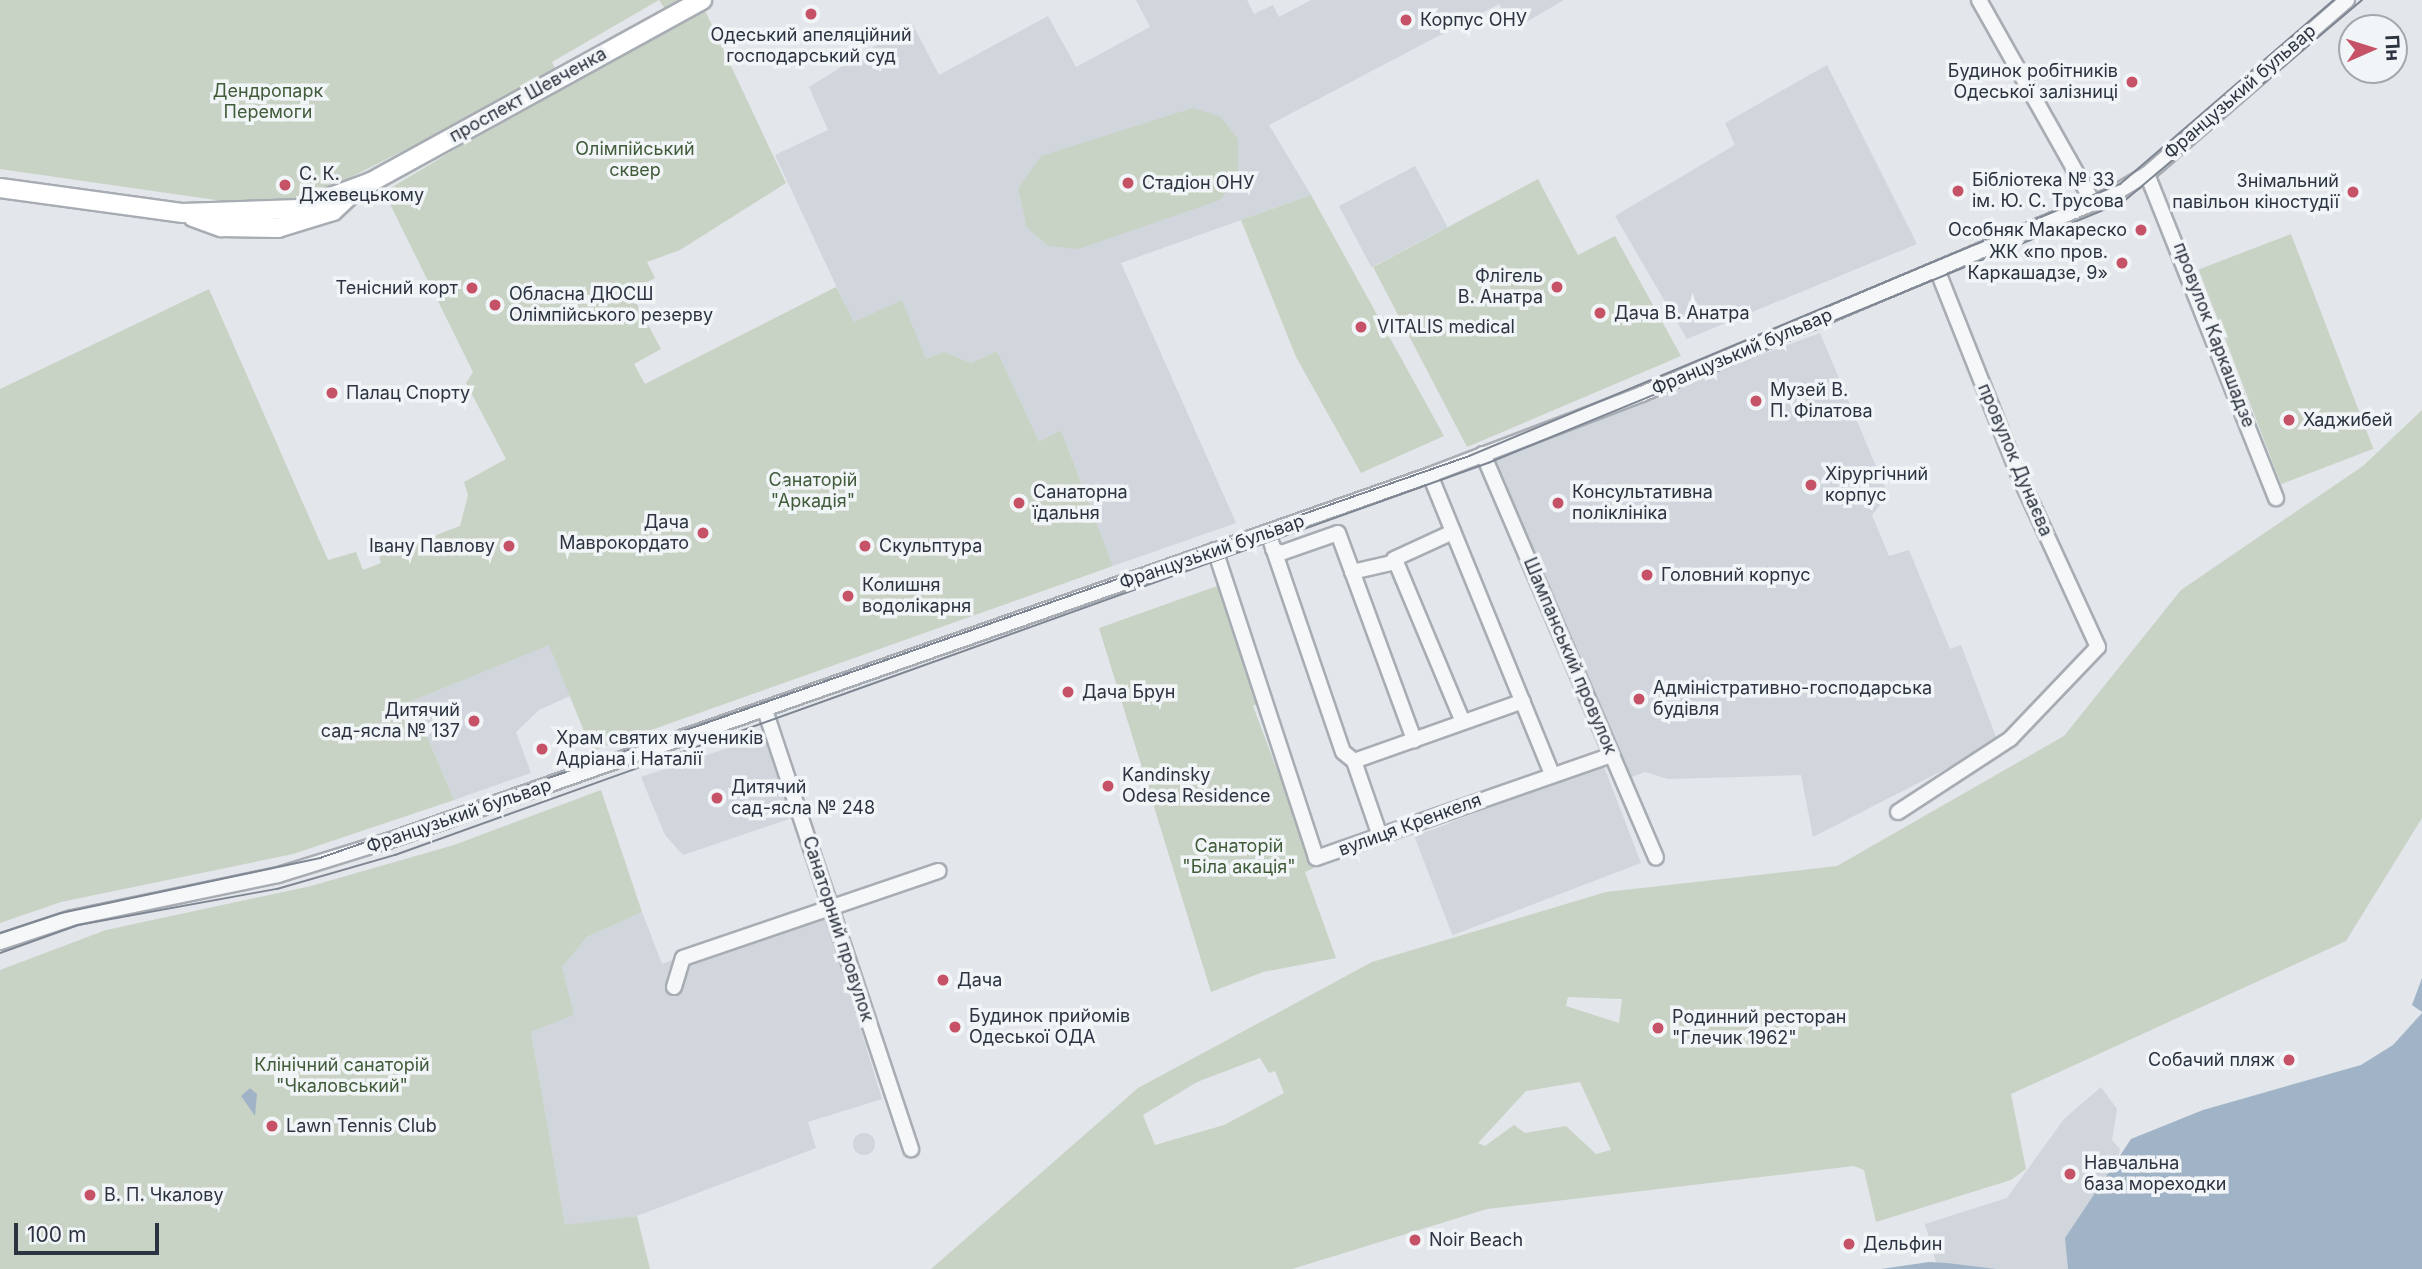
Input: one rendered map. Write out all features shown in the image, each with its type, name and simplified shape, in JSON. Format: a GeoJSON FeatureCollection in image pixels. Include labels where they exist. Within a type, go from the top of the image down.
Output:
{"type":"FeatureCollection","features":[{"type":"Feature","properties":{"kind":"main road","name":"проспект Шевченка"},"geometry":{"type":"LineString","coordinates":[[0,188],[183,213],[286,212],[355,191],[702,0]]}},
{"type":"Feature","properties":{"kind":"street"},"geometry":{"type":"LineString","coordinates":[[1979,0],[2094,204]]}},
{"type":"Feature","properties":{"kind":"street","name":"Французький бульвар"},"geometry":{"type":"LineString","coordinates":[[0,942],[72,918],[278,875],[765,710],[1268,533],[1483,454],[2094,204],[2147,174],[2347,0]]}},
{"type":"Feature","properties":{"kind":"street","name":"провулок Каркашадзе"},"geometry":{"type":"LineString","coordinates":[[2147,174],[2276,498]]}},
{"type":"Feature","properties":{"kind":"street","name":"провулок Дунаєва"},"geometry":{"type":"LineString","coordinates":[[1898,812],[2010,738],[2098,648],[2018,473],[1937,270]]}},
{"type":"Feature","properties":{"kind":"street","name":"Шампанський провулок"},"geometry":{"type":"LineString","coordinates":[[1483,454],[1656,857]]}},
{"type":"Feature","properties":{"kind":"street"},"geometry":{"type":"LineString","coordinates":[[1430,475],[1552,774]]}},
{"type":"Feature","properties":{"kind":"street"},"geometry":{"type":"LineString","coordinates":[[1352,572],[1394,559],[1453,532]]}},
{"type":"Feature","properties":{"kind":"street"},"geometry":{"type":"LineString","coordinates":[[1268,533],[1343,752],[1354,761],[1380,836]]}},
{"type":"Feature","properties":{"kind":"street"},"geometry":{"type":"LineString","coordinates":[[1273,549],[1281,553],[1338,533],[1414,740]]}},
{"type":"Feature","properties":{"kind":"street","name":"вулиця Кренкеля"},"geometry":{"type":"LineString","coordinates":[[1215,550],[1316,858],[1612,755]]}},
{"type":"Feature","properties":{"kind":"street"},"geometry":{"type":"LineString","coordinates":[[1394,559],[1463,722]]}},
{"type":"Feature","properties":{"kind":"street"},"geometry":{"type":"LineString","coordinates":[[1354,761],[1523,701]]}},
{"type":"Feature","properties":{"kind":"street","name":"Санаторний провулок"},"geometry":{"type":"LineString","coordinates":[[765,710],[911,1149]]}},
{"type":"Feature","properties":{"kind":"street"},"geometry":{"type":"LineString","coordinates":[[674,988],[683,958],[939,871]]}},
{"type":"Feature","properties":{"kind":"shaded area"},"geometry":{"type":"Polygon","coordinates":[[[1136,0],[1247,0],[1254,14],[1273,5],[1279,17],[1311,0],[1564,0],[1514,29],[1499,4],[1269,125],[1311,195],[1121,263],[1236,523],[1113,566],[1061,430],[1039,443],[997,351],[971,363],[944,352],[926,359],[918,343],[853,322],[775,155],[828,130],[809,87],[912,23],[939,75],[1048,16],[1076,67],[1150,27],[1136,0]]]}},
{"type":"Feature","properties":{"kind":"shaded area"},"geometry":{"type":"Polygon","coordinates":[[[1827,65],[1917,244],[1687,339],[1615,216],[1735,145],[1725,123],[1827,65]]]}},
{"type":"Feature","properties":{"kind":"shaded area"},"geometry":{"type":"Polygon","coordinates":[[[1415,166],[1447,227],[1371,267],[1339,206],[1415,166]]]}},
{"type":"Feature","properties":{"kind":"shaded area"},"geometry":{"type":"Polygon","coordinates":[[[1820,333],[1888,495],[1872,515],[1889,556],[1909,550],[1950,649],[1961,645],[1998,742],[1813,837],[1801,775],[1668,779],[1645,772],[1624,780],[1488,456],[1820,333]]]}},
{"type":"Feature","properties":{"kind":"shaded area","name":"Дитячий сад-ясла № 137"},"geometry":{"type":"Polygon","coordinates":[[[550,644],[570,696],[539,710],[516,732],[531,773],[454,800],[412,701],[550,644]]]}},
{"type":"Feature","properties":{"kind":"shaded area","name":"Дитячий сад-ясла № 248"},"geometry":{"type":"Polygon","coordinates":[[[764,736],[792,818],[683,855],[665,835],[641,777],[764,736]]]}},
{"type":"Feature","properties":{"kind":"shaded area"},"geometry":{"type":"Polygon","coordinates":[[[1603,764],[1641,863],[1452,935],[1414,836],[1603,764]]]}},
{"type":"Feature","properties":{"kind":"shaded area"},"geometry":{"type":"Polygon","coordinates":[[[821,901],[882,1099],[808,1122],[816,1148],[637,1216],[565,1226],[531,1032],[573,1015],[562,967],[587,937],[642,912],[662,964],[821,901]]]}},
{"type":"Feature","properties":{"kind":"shaded area","name":"Навчальна база мореходки"},"geometry":{"type":"Polygon","coordinates":[[[2101,1087],[2117,1109],[2112,1140],[2120,1149],[2095,1269],[1938,1269],[1925,1224],[2007,1198],[2064,1119],[2101,1087]]]}},
{"type":"Feature","properties":{"kind":"shaded area"},"geometry":{"type":"Polygon","coordinates":[[[864,1133],[872,1136],[875,1144],[872,1152],[864,1155],[856,1152],[853,1144],[856,1136],[864,1133]]]}},
{"type":"Feature","properties":{"kind":"green space","name":"Дендропарк Перемоги"},"geometry":{"type":"Polygon","coordinates":[[[0,0],[659,0],[552,62],[557,73],[286,210],[0,169],[0,0]]]}},
{"type":"Feature","properties":{"kind":"green space"},"geometry":{"type":"Polygon","coordinates":[[[659,0],[697,0],[669,15],[659,0]]]}},
{"type":"Feature","properties":{"kind":"green space"},"geometry":{"type":"Polygon","coordinates":[[[701,2],[786,183],[680,250],[647,262],[655,278],[638,287],[641,295],[634,299],[661,349],[634,364],[645,384],[836,287],[854,322],[902,300],[926,359],[944,352],[971,363],[997,351],[1039,442],[1061,430],[1113,566],[592,751],[549,645],[412,701],[454,800],[293,854],[61,902],[0,923],[0,389],[209,289],[328,560],[356,552],[363,570],[381,563],[379,557],[460,526],[468,495],[464,482],[506,459],[466,383],[473,372],[384,192],[701,2]]]}},
{"type":"Feature","properties":{"kind":"green space","name":"Стадіон ОНУ"},"geometry":{"type":"Polygon","coordinates":[[[1193,108],[1221,117],[1238,139],[1238,178],[1220,200],[1078,249],[1049,246],[1027,228],[1018,188],[1041,156],[1193,108]]]}},
{"type":"Feature","properties":{"kind":"green space"},"geometry":{"type":"Polygon","coordinates":[[[1538,179],[1578,255],[1615,236],[1681,356],[1467,447],[1373,267],[1538,179]]]}},
{"type":"Feature","properties":{"kind":"green space"},"geometry":{"type":"Polygon","coordinates":[[[1311,195],[1444,436],[1361,473],[1296,357],[1241,220],[1311,195]]]}},
{"type":"Feature","properties":{"kind":"green space"},"geometry":{"type":"Polygon","coordinates":[[[2291,234],[2373,449],[2281,484],[2199,269],[2291,234]]]}},
{"type":"Feature","properties":{"kind":"green space"},"geometry":{"type":"Polygon","coordinates":[[[2422,410],[2422,818],[2346,941],[2011,1094],[2026,1169],[2011,1180],[1876,1222],[1864,1170],[1854,1166],[1487,1209],[1292,1269],[931,1269],[1138,1088],[1372,962],[1606,892],[1837,866],[2064,736],[2181,590],[2363,466],[2422,410]],[[1568,997],[1566,1006],[1619,1023],[1622,999],[1568,997]],[[1260,1058],[1197,1082],[1143,1115],[1155,1145],[1224,1125],[1284,1093],[1275,1071],[1269,1073],[1260,1058]],[[1580,1082],[1526,1091],[1478,1143],[1485,1146],[1514,1125],[1525,1133],[1566,1126],[1596,1154],[1611,1150],[1580,1082]]]}},
{"type":"Feature","properties":{"kind":"green space","name":"Санаторій \"Біла акація\""},"geometry":{"type":"Polygon","coordinates":[[[1220,585],[1262,702],[1253,706],[1314,868],[1305,872],[1336,958],[1263,972],[1211,992],[1099,628],[1220,585]]]}},
{"type":"Feature","properties":{"kind":"green space","name":"Клінічний санаторій \"Чкаловський\""},"geometry":{"type":"Polygon","coordinates":[[[601,790],[642,912],[587,937],[562,967],[574,1015],[531,1032],[565,1225],[637,1216],[650,1269],[0,1269],[0,970],[106,930],[311,886],[454,845],[601,790]]]}},
{"type":"Feature","properties":{"kind":"water"},"geometry":{"type":"Polygon","coordinates":[[[2422,978],[2422,1012],[2412,1005],[2422,978]]]}},
{"type":"Feature","properties":{"kind":"water"},"geometry":{"type":"Polygon","coordinates":[[[2422,1013],[2422,1269],[2068,1269],[2065,1238],[2131,1139],[2203,1110],[2361,1065],[2393,1045],[2422,1013]]]}},
{"type":"Feature","properties":{"kind":"water"},"geometry":{"type":"Polygon","coordinates":[[[250,1088],[257,1094],[255,1116],[241,1096],[250,1088]]]}},
{"type":"Feature","properties":{"kind":"water"},"geometry":{"type":"Polygon","coordinates":[[[1929,1262],[1947,1263],[1996,1269],[1881,1269],[1929,1262]]]}},
{"type":"Feature","properties":{"kind":"tram line"},"geometry":{"type":"LineString","coordinates":[[0,933],[61,913],[320,858],[1469,456],[2120,184],[2334,0]]}},
{"type":"Feature","properties":{"kind":"tram line"},"geometry":{"type":"LineString","coordinates":[[0,953],[78,925],[277,889],[395,855],[1488,463],[2123,202],[2362,0]]}},
{"type":"Feature","properties":{"kind":"place","name":"Одеський апеляційний господарський суд"},"geometry":{"type":"Point","coordinates":[811,14]}},
{"type":"Feature","properties":{"kind":"place","name":"Корпус ОНУ"},"geometry":{"type":"Point","coordinates":[1406,20]}},
{"type":"Feature","properties":{"kind":"place","name":"Будинок робітників Одеської залізниці"},"geometry":{"type":"Point","coordinates":[2132,82]}},
{"type":"Feature","properties":{"kind":"place","name":"Стадіон ОНУ"},"geometry":{"type":"Point","coordinates":[1128,183]}},
{"type":"Feature","properties":{"kind":"place","name":"С. К. Джевецькому"},"geometry":{"type":"Point","coordinates":[285,185]}},
{"type":"Feature","properties":{"kind":"place","name":"Бібліотека № 33 ім. Ю. С. Трусова"},"geometry":{"type":"Point","coordinates":[1958,191]}},
{"type":"Feature","properties":{"kind":"place","name":"Знімальний павільон кіностудії"},"geometry":{"type":"Point","coordinates":[2353,192]}},
{"type":"Feature","properties":{"kind":"place","name":"Особняк Макареско"},"geometry":{"type":"Point","coordinates":[2141,230]}},
{"type":"Feature","properties":{"kind":"place","name":"ЖК «по пров. Каркашадзе, 9»"},"geometry":{"type":"Point","coordinates":[2122,263]}},
{"type":"Feature","properties":{"kind":"place","name":"Флігель В. Анатра"},"geometry":{"type":"Point","coordinates":[1557,287]}},
{"type":"Feature","properties":{"kind":"place","name":"Тенісний корт"},"geometry":{"type":"Point","coordinates":[472,288]}},
{"type":"Feature","properties":{"kind":"place","name":"Обласна ДЮСШ Олімпійського резерву"},"geometry":{"type":"Point","coordinates":[495,305]}},
{"type":"Feature","properties":{"kind":"place","name":"Дача В. Анатра"},"geometry":{"type":"Point","coordinates":[1600,313]}},
{"type":"Feature","properties":{"kind":"place","name":"VITALIS medical"},"geometry":{"type":"Point","coordinates":[1361,327]}},
{"type":"Feature","properties":{"kind":"place","name":"Палац Спорту"},"geometry":{"type":"Point","coordinates":[332,393]}},
{"type":"Feature","properties":{"kind":"place","name":"Музей В. П. Філатова"},"geometry":{"type":"Point","coordinates":[1756,401]}},
{"type":"Feature","properties":{"kind":"place","name":"Хаджибей"},"geometry":{"type":"Point","coordinates":[2289,420]}},
{"type":"Feature","properties":{"kind":"place","name":"Хірургічний корпус"},"geometry":{"type":"Point","coordinates":[1811,485]}},
{"type":"Feature","properties":{"kind":"place","name":"Санаторна їдальня"},"geometry":{"type":"Point","coordinates":[1019,503]}},
{"type":"Feature","properties":{"kind":"place","name":"Консультативна поліклініка"},"geometry":{"type":"Point","coordinates":[1558,503]}},
{"type":"Feature","properties":{"kind":"place","name":"Дача Маврокордато"},"geometry":{"type":"Point","coordinates":[703,533]}},
{"type":"Feature","properties":{"kind":"place","name":"Івану Павлову"},"geometry":{"type":"Point","coordinates":[509,546]}},
{"type":"Feature","properties":{"kind":"place","name":"Скульптура"},"geometry":{"type":"Point","coordinates":[865,546]}},
{"type":"Feature","properties":{"kind":"place","name":"Головний корпус"},"geometry":{"type":"Point","coordinates":[1647,575]}},
{"type":"Feature","properties":{"kind":"place","name":"Колишня водолікарня"},"geometry":{"type":"Point","coordinates":[848,596]}},
{"type":"Feature","properties":{"kind":"place","name":"Дача Брун"},"geometry":{"type":"Point","coordinates":[1068,692]}},
{"type":"Feature","properties":{"kind":"place","name":"Адміністративно-господарська будівля"},"geometry":{"type":"Point","coordinates":[1639,699]}},
{"type":"Feature","properties":{"kind":"place","name":"Дитячий сад-ясла № 137"},"geometry":{"type":"Point","coordinates":[474,721]}},
{"type":"Feature","properties":{"kind":"place","name":"Храм святих мучеників Адріана і Наталії"},"geometry":{"type":"Point","coordinates":[542,749]}},
{"type":"Feature","properties":{"kind":"place","name":"Kandinsky Odesa Residence"},"geometry":{"type":"Point","coordinates":[1108,786]}},
{"type":"Feature","properties":{"kind":"place","name":"Дитячий сад-ясла № 248"},"geometry":{"type":"Point","coordinates":[717,798]}},
{"type":"Feature","properties":{"kind":"place","name":"Дача"},"geometry":{"type":"Point","coordinates":[943,980]}},
{"type":"Feature","properties":{"kind":"place","name":"Будинок прийомів Одеської ОДА"},"geometry":{"type":"Point","coordinates":[955,1027]}},
{"type":"Feature","properties":{"kind":"place","name":"Родинний ресторан \"Глечик 1962\""},"geometry":{"type":"Point","coordinates":[1658,1028]}},
{"type":"Feature","properties":{"kind":"place","name":"Собачий пляж"},"geometry":{"type":"Point","coordinates":[2289,1060]}},
{"type":"Feature","properties":{"kind":"place","name":"Lawn Tennis Club"},"geometry":{"type":"Point","coordinates":[272,1126]}},
{"type":"Feature","properties":{"kind":"place","name":"Навчальна база мореходки"},"geometry":{"type":"Point","coordinates":[2070,1174]}},
{"type":"Feature","properties":{"kind":"place","name":"В. П. Чкалову"},"geometry":{"type":"Point","coordinates":[90,1195]}},
{"type":"Feature","properties":{"kind":"place","name":"Noir Beach"},"geometry":{"type":"Point","coordinates":[1415,1240]}},
{"type":"Feature","properties":{"kind":"place","name":"Дельфин"},"geometry":{"type":"Point","coordinates":[1849,1244]}},
{"type":"Feature","properties":{"kind":"park label","name":"Олімпійський сквер"},"geometry":{"type":"Point","coordinates":[635,160]}},
{"type":"Feature","properties":{"kind":"park label","name":"Санаторій \"Аркадія\""},"geometry":{"type":"Point","coordinates":[813,491]}}]}
